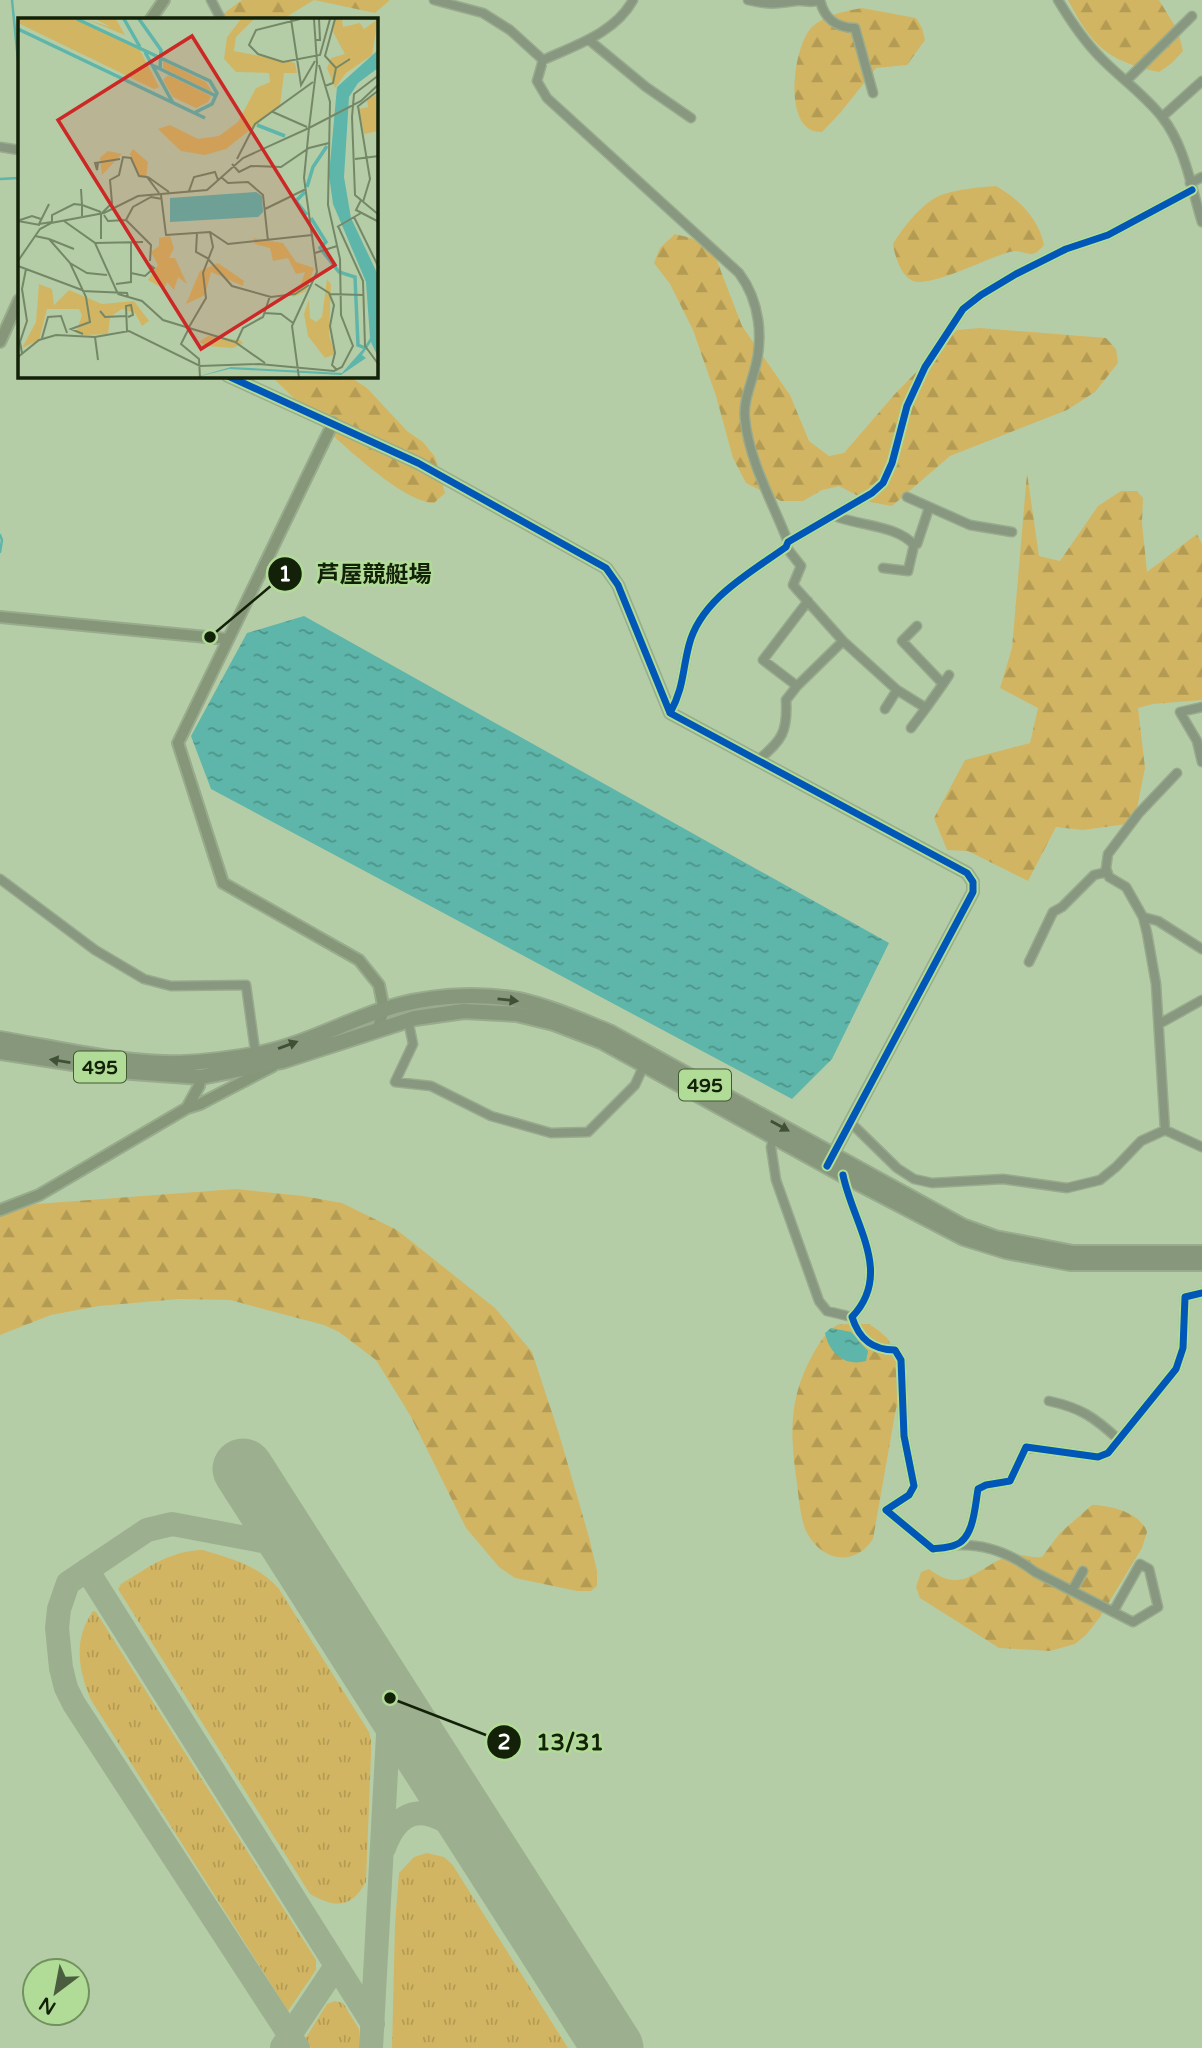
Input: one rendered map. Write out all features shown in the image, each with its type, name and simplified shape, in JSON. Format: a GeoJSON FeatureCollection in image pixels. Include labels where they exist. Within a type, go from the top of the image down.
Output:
{"type":"FeatureCollection","features":[{"type":"Feature","properties":{"kind":"highway","name":"495"},"geometry":{"type":"LineString","coordinates":[[0,1052],[132,1072],[201,1077],[257,1061],[278,1049],[384,1010],[424,999],[477,996],[518,1000],[559,1012],[609,1032],[830,1160],[962,1226],[995,1238],[1073,1253],[1202,1253]]}},
{"type":"Feature","properties":{"kind":"highway","name":"495"},"geometry":{"type":"LineString","coordinates":[[0,1039],[163,1063],[282,1061],[408,1020],[464,1011],[517,1014],[554,1023],[601,1041],[774,1137],[830,1160],[843,1175],[964,1238],[1006,1251],[1070,1262],[1202,1263]]}},
{"type":"Feature","properties":{"kind":"street"},"geometry":{"type":"LineString","coordinates":[[152,18],[164,0]]}},
{"type":"Feature","properties":{"kind":"street"},"geometry":{"type":"LineString","coordinates":[[211,0],[220,18]]}},
{"type":"Feature","properties":{"kind":"street"},"geometry":{"type":"LineString","coordinates":[[434,0],[483,13],[510,30],[542,60]]}},
{"type":"Feature","properties":{"kind":"street"},"geometry":{"type":"LineString","coordinates":[[542,60],[589,40],[607,29],[626,12],[633,0]]}},
{"type":"Feature","properties":{"kind":"street"},"geometry":{"type":"LineString","coordinates":[[748,0],[780,5],[799,1],[814,3],[820,0],[826,16],[834,23],[855,28],[873,93]]}},
{"type":"Feature","properties":{"kind":"street"},"geometry":{"type":"LineString","coordinates":[[1058,0],[1072,23],[1100,57],[1127,80],[1162,117],[1181,150],[1202,222]]}},
{"type":"Feature","properties":{"kind":"street"},"geometry":{"type":"LineString","coordinates":[[1127,80],[1192,16]]}},
{"type":"Feature","properties":{"kind":"street"},"geometry":{"type":"LineString","coordinates":[[589,40],[646,88],[691,118]]}},
{"type":"Feature","properties":{"kind":"street"},"geometry":{"type":"LineString","coordinates":[[542,60],[537,81],[547,98],[739,273],[746,283],[757,312],[760,345],[745,403],[744,418],[752,452],[787,545],[801,566],[793,585],[843,641],[897,690],[926,708]]}},
{"type":"Feature","properties":{"kind":"street"},"geometry":{"type":"LineString","coordinates":[[1162,117],[1202,81]]}},
{"type":"Feature","properties":{"kind":"street"},"geometry":{"type":"LineString","coordinates":[[0,147],[18,150]]}},
{"type":"Feature","properties":{"kind":"street"},"geometry":{"type":"LineString","coordinates":[[670,713],[680,694],[692,637],[712,603],[787,545],[872,494],[883,482],[892,463],[907,406],[925,368],[963,309],[981,295],[1041,261],[1108,234],[1191,187],[1202,177]]}},
{"type":"Feature","properties":{"kind":"street"},"geometry":{"type":"LineString","coordinates":[[0,342],[18,302]]}},
{"type":"Feature","properties":{"kind":"street"},"geometry":{"type":"LineString","coordinates":[[232,378],[418,463],[606,568],[618,585],[670,713],[967,873],[973,882],[973,892],[830,1160]]}},
{"type":"Feature","properties":{"kind":"street"},"geometry":{"type":"LineString","coordinates":[[333,423],[178,743],[223,883],[359,960],[379,985],[384,1010],[377,1030]]}},
{"type":"Feature","properties":{"kind":"street"},"geometry":{"type":"LineString","coordinates":[[907,497],[970,525],[1012,532]]}},
{"type":"Feature","properties":{"kind":"street"},"geometry":{"type":"LineString","coordinates":[[883,568],[908,571],[914,545],[917,544],[929,508]]}},
{"type":"Feature","properties":{"kind":"street"},"geometry":{"type":"LineString","coordinates":[[835,516],[886,530],[908,539],[914,545]]}},
{"type":"Feature","properties":{"kind":"street"},"geometry":{"type":"LineString","coordinates":[[797,686],[763,660],[808,601]]}},
{"type":"Feature","properties":{"kind":"street"},"geometry":{"type":"LineString","coordinates":[[0,617],[227,639]]}},
{"type":"Feature","properties":{"kind":"street"},"geometry":{"type":"LineString","coordinates":[[917,626],[902,641],[943,684]]}},
{"type":"Feature","properties":{"kind":"street"},"geometry":{"type":"LineString","coordinates":[[758,760],[773,748],[788,723],[786,701],[797,686],[843,641]]}},
{"type":"Feature","properties":{"kind":"street"},"geometry":{"type":"LineString","coordinates":[[911,728],[949,675]]}},
{"type":"Feature","properties":{"kind":"street"},"geometry":{"type":"LineString","coordinates":[[885,709],[897,690]]}},
{"type":"Feature","properties":{"kind":"street"},"geometry":{"type":"LineString","coordinates":[[1202,707],[1180,712],[1197,741],[1202,762]]}},
{"type":"Feature","properties":{"kind":"street"},"geometry":{"type":"LineString","coordinates":[[1165,1130],[1156,984],[1143,917],[1126,887],[1109,877],[1106,868],[1108,854],[1139,813],[1177,774]]}},
{"type":"Feature","properties":{"kind":"street"},"geometry":{"type":"LineString","coordinates":[[1029,962],[1053,912],[1062,907],[1094,875],[1107,872]]}},
{"type":"Feature","properties":{"kind":"street"},"geometry":{"type":"LineString","coordinates":[[0,879],[94,950],[144,979],[171,986],[246,985],[257,1061]]}},
{"type":"Feature","properties":{"kind":"street"},"geometry":{"type":"LineString","coordinates":[[1143,917],[1158,921],[1202,949]]}},
{"type":"Feature","properties":{"kind":"street"},"geometry":{"type":"LineString","coordinates":[[1158,1024],[1202,1000]]}},
{"type":"Feature","properties":{"kind":"street"},"geometry":{"type":"LineString","coordinates":[[408,1020],[413,1044],[396,1082],[431,1086],[491,1116],[551,1133],[588,1132],[635,1085],[644,1065]]}},
{"type":"Feature","properties":{"kind":"street"},"geometry":{"type":"LineString","coordinates":[[0,1210],[39,1195],[187,1108],[200,1104],[282,1061]]}},
{"type":"Feature","properties":{"kind":"street"},"geometry":{"type":"LineString","coordinates":[[187,1108],[200,1086],[201,1077]]}},
{"type":"Feature","properties":{"kind":"street"},"geometry":{"type":"LineString","coordinates":[[850,1122],[897,1168],[914,1180],[932,1183],[1003,1180],[1067,1188],[1100,1180],[1141,1141],[1165,1130],[1202,1147]]}},
{"type":"Feature","properties":{"kind":"street"},"geometry":{"type":"LineString","coordinates":[[774,1137],[771,1147],[776,1180],[819,1301],[827,1311],[852,1317]]}},
{"type":"Feature","properties":{"kind":"street"},"geometry":{"type":"LineString","coordinates":[[843,1175],[873,1276],[866,1297],[852,1317]]}},
{"type":"Feature","properties":{"kind":"street"},"geometry":{"type":"LineString","coordinates":[[958,1545],[971,1528],[978,1489],[1010,1481],[1026,1447],[1098,1457],[1108,1453],[1176,1369],[1183,1348],[1185,1297],[1202,1293]]}},
{"type":"Feature","properties":{"kind":"street"},"geometry":{"type":"LineString","coordinates":[[852,1317],[862,1338],[874,1348],[895,1350],[901,1360],[904,1436],[914,1486],[909,1494],[886,1510],[933,1549],[958,1545],[997,1549],[1072,1591],[1113,1612],[1133,1622],[1158,1607],[1149,1569],[1140,1564],[1113,1612]]}},
{"type":"Feature","properties":{"kind":"street"},"geometry":{"type":"LineString","coordinates":[[1049,1401],[1073,1406],[1091,1415],[1118,1439]]}},
{"type":"Feature","properties":{"kind":"street"},"geometry":{"type":"LineString","coordinates":[[1072,1591],[1083,1571]]}},
{"type":"Feature","properties":{"kind":"green space"},"geometry":{"type":"Polygon","coordinates":[[[242,0],[314,0],[285,18],[217,18],[242,0]]]}},
{"type":"Feature","properties":{"kind":"green space"},"geometry":{"type":"Polygon","coordinates":[[[314,0],[390,0],[375,13],[314,0]]]}},
{"type":"Feature","properties":{"kind":"green space"},"geometry":{"type":"Polygon","coordinates":[[[1068,0],[1159,0],[1178,31],[1183,51],[1159,72],[1126,63],[1114,57],[1094,40],[1068,0]]]}},
{"type":"Feature","properties":{"kind":"green space"},"geometry":{"type":"Polygon","coordinates":[[[862,8],[916,18],[925,40],[907,65],[876,68],[822,132],[809,129],[800,119],[794,87],[805,37],[812,27],[823,19],[862,8]]]}},
{"type":"Feature","properties":{"kind":"green space"},"geometry":{"type":"Polygon","coordinates":[[[996,186],[1012,197],[1033,218],[1044,245],[1031,254],[1008,252],[930,281],[920,282],[908,278],[899,265],[893,244],[917,213],[941,195],[964,189],[996,186]]]}},
{"type":"Feature","properties":{"kind":"green space"},"geometry":{"type":"Polygon","coordinates":[[[675,234],[691,238],[714,253],[742,326],[790,395],[809,441],[829,456],[844,453],[894,395],[957,330],[980,328],[1106,338],[1116,349],[1118,363],[1095,392],[1067,410],[950,456],[892,506],[870,502],[839,486],[822,490],[803,501],[781,501],[746,483],[733,458],[716,396],[693,330],[670,284],[654,263],[660,248],[675,234]]]}},
{"type":"Feature","properties":{"kind":"green space"},"geometry":{"type":"Polygon","coordinates":[[[273,378],[352,378],[367,388],[435,457],[445,493],[434,503],[396,487],[326,429],[273,378]]]}},
{"type":"Feature","properties":{"kind":"green space"},"geometry":{"type":"Polygon","coordinates":[[[1027,473],[1039,556],[1060,561],[1098,506],[1121,491],[1137,491],[1143,498],[1142,523],[1147,572],[1197,534],[1202,544],[1202,700],[1153,704],[1138,708],[1145,768],[1134,823],[1083,830],[1056,827],[1028,881],[968,851],[947,850],[934,818],[965,760],[1030,743],[1038,708],[1000,688],[1012,648],[1027,473]]]}},
{"type":"Feature","properties":{"kind":"green space"},"geometry":{"type":"Polygon","coordinates":[[[236,1189],[342,1203],[397,1230],[495,1308],[532,1352],[589,1537],[597,1571],[597,1586],[591,1591],[577,1591],[515,1578],[499,1567],[466,1528],[410,1415],[376,1360],[339,1332],[324,1325],[230,1300],[179,1299],[99,1306],[51,1315],[0,1335],[0,1216],[36,1204],[236,1189]]]}},
{"type":"Feature","properties":{"kind":"green space"},"geometry":{"type":"Polygon","coordinates":[[[869,1324],[888,1339],[904,1372],[873,1539],[857,1554],[838,1557],[820,1549],[812,1541],[804,1525],[795,1466],[793,1417],[805,1370],[826,1334],[839,1325],[869,1324]]]}},
{"type":"Feature","properties":{"kind":"green space"},"geometry":{"type":"Polygon","coordinates":[[[1092,1505],[1132,1515],[1144,1525],[1147,1532],[1142,1548],[1100,1617],[1075,1644],[1050,1651],[999,1648],[920,1598],[916,1587],[921,1572],[929,1569],[941,1577],[961,1579],[1009,1556],[1042,1557],[1060,1533],[1092,1505]]]}},
{"type":"Feature","properties":{"kind":"green space"},"geometry":{"type":"Polygon","coordinates":[[[203,1550],[253,1568],[279,1589],[369,1732],[371,1754],[366,1882],[348,1901],[327,1902],[310,1894],[118,1589],[121,1584],[160,1561],[180,1553],[203,1550]]]}},
{"type":"Feature","properties":{"kind":"green space"},"geometry":{"type":"Polygon","coordinates":[[[93,1611],[316,1960],[316,1970],[288,2011],[91,1700],[83,1677],[80,1644],[82,1633],[93,1611]]]}},
{"type":"Feature","properties":{"kind":"green space"},"geometry":{"type":"Polygon","coordinates":[[[427,1853],[444,1857],[452,1864],[568,2048],[392,2048],[399,1873],[414,1857],[427,1853]]]}},
{"type":"Feature","properties":{"kind":"green space"},"geometry":{"type":"Polygon","coordinates":[[[335,2001],[343,2003],[359,2029],[360,2048],[311,2048],[305,2039],[327,2004],[335,2001]]]}},
{"type":"Feature","properties":{"kind":"water"},"geometry":{"type":"Polygon","coordinates":[[[304,616],[889,943],[832,1059],[792,1099],[211,789],[191,736],[247,633],[304,616]]]}},
{"type":"Feature","properties":{"kind":"water"},"geometry":{"type":"Polygon","coordinates":[[[831,1328],[851,1332],[868,1351],[866,1361],[851,1362],[839,1357],[830,1347],[825,1333],[831,1328]]]}},
{"type":"Feature","properties":{"kind":"waterway"},"geometry":{"type":"LineString","coordinates":[[12,0],[18,61]]}},
{"type":"Feature","properties":{"kind":"waterway"},"geometry":{"type":"LineString","coordinates":[[0,179],[18,178]]}},
{"type":"Feature","properties":{"kind":"waterway"},"geometry":{"type":"LineString","coordinates":[[0,535],[0,552]]}},
{"type":"Feature","properties":{"kind":"taxiway"},"geometry":{"type":"LineString","coordinates":[[294,1547],[172,1524],[147,1530],[68,1583],[59,1609],[57,1628],[61,1668],[74,1704],[298,2048]]}},
{"type":"Feature","properties":{"kind":"taxiway"},"geometry":{"type":"LineString","coordinates":[[87,1570],[373,2024]]}},
{"type":"Feature","properties":{"kind":"taxiway"},"geometry":{"type":"LineString","coordinates":[[371,2048],[390,1698]]}},
{"type":"Feature","properties":{"kind":"taxiway"},"geometry":{"type":"LineString","coordinates":[[384,1848],[397,1824],[413,1814],[430,1815],[448,1823],[466,1837],[510,1886]]}},
{"type":"Feature","properties":{"kind":"taxiway"},"geometry":{"type":"LineString","coordinates":[[282,2047],[336,1966]]}},
{"type":"Feature","properties":{"kind":"runway"},"geometry":{"type":"LineString","coordinates":[[243,1469],[613,2048]]}},
{"type":"Feature","properties":{"kind":"cycle path"},"geometry":{"type":"LineString","coordinates":[[670,713],[675,704],[695,629],[715,601],[743,577],[786,547],[788,542],[872,493],[883,483],[892,463],[907,406],[925,367],[963,309],[1016,274],[1066,249],[1108,235],[1192,190]]}},
{"type":"Feature","properties":{"kind":"cycle path"},"geometry":{"type":"LineString","coordinates":[[232,378],[418,463],[606,568],[618,585],[670,713],[967,873],[973,882],[973,892],[827,1166]]}},
{"type":"Feature","properties":{"kind":"cycle path"},"geometry":{"type":"LineString","coordinates":[[843,1175],[867,1248],[870,1266],[870,1283],[864,1300],[852,1317],[858,1331],[868,1342],[880,1348],[895,1350],[901,1360],[904,1436],[914,1486],[909,1495],[886,1510],[933,1549],[950,1547],[961,1542],[973,1521],[978,1489],[1010,1481],[1026,1447],[1098,1457],[1108,1453],[1176,1369],[1183,1348],[1185,1297],[1202,1293]]}},
{"type":"Feature","properties":{"kind":"place","name":"芦屋競艇場"},"geometry":{"type":"Point","coordinates":[210,637]}},
{"type":"Feature","properties":{"kind":"place","name":"13/31"},"geometry":{"type":"Point","coordinates":[390,1698]}}]}
